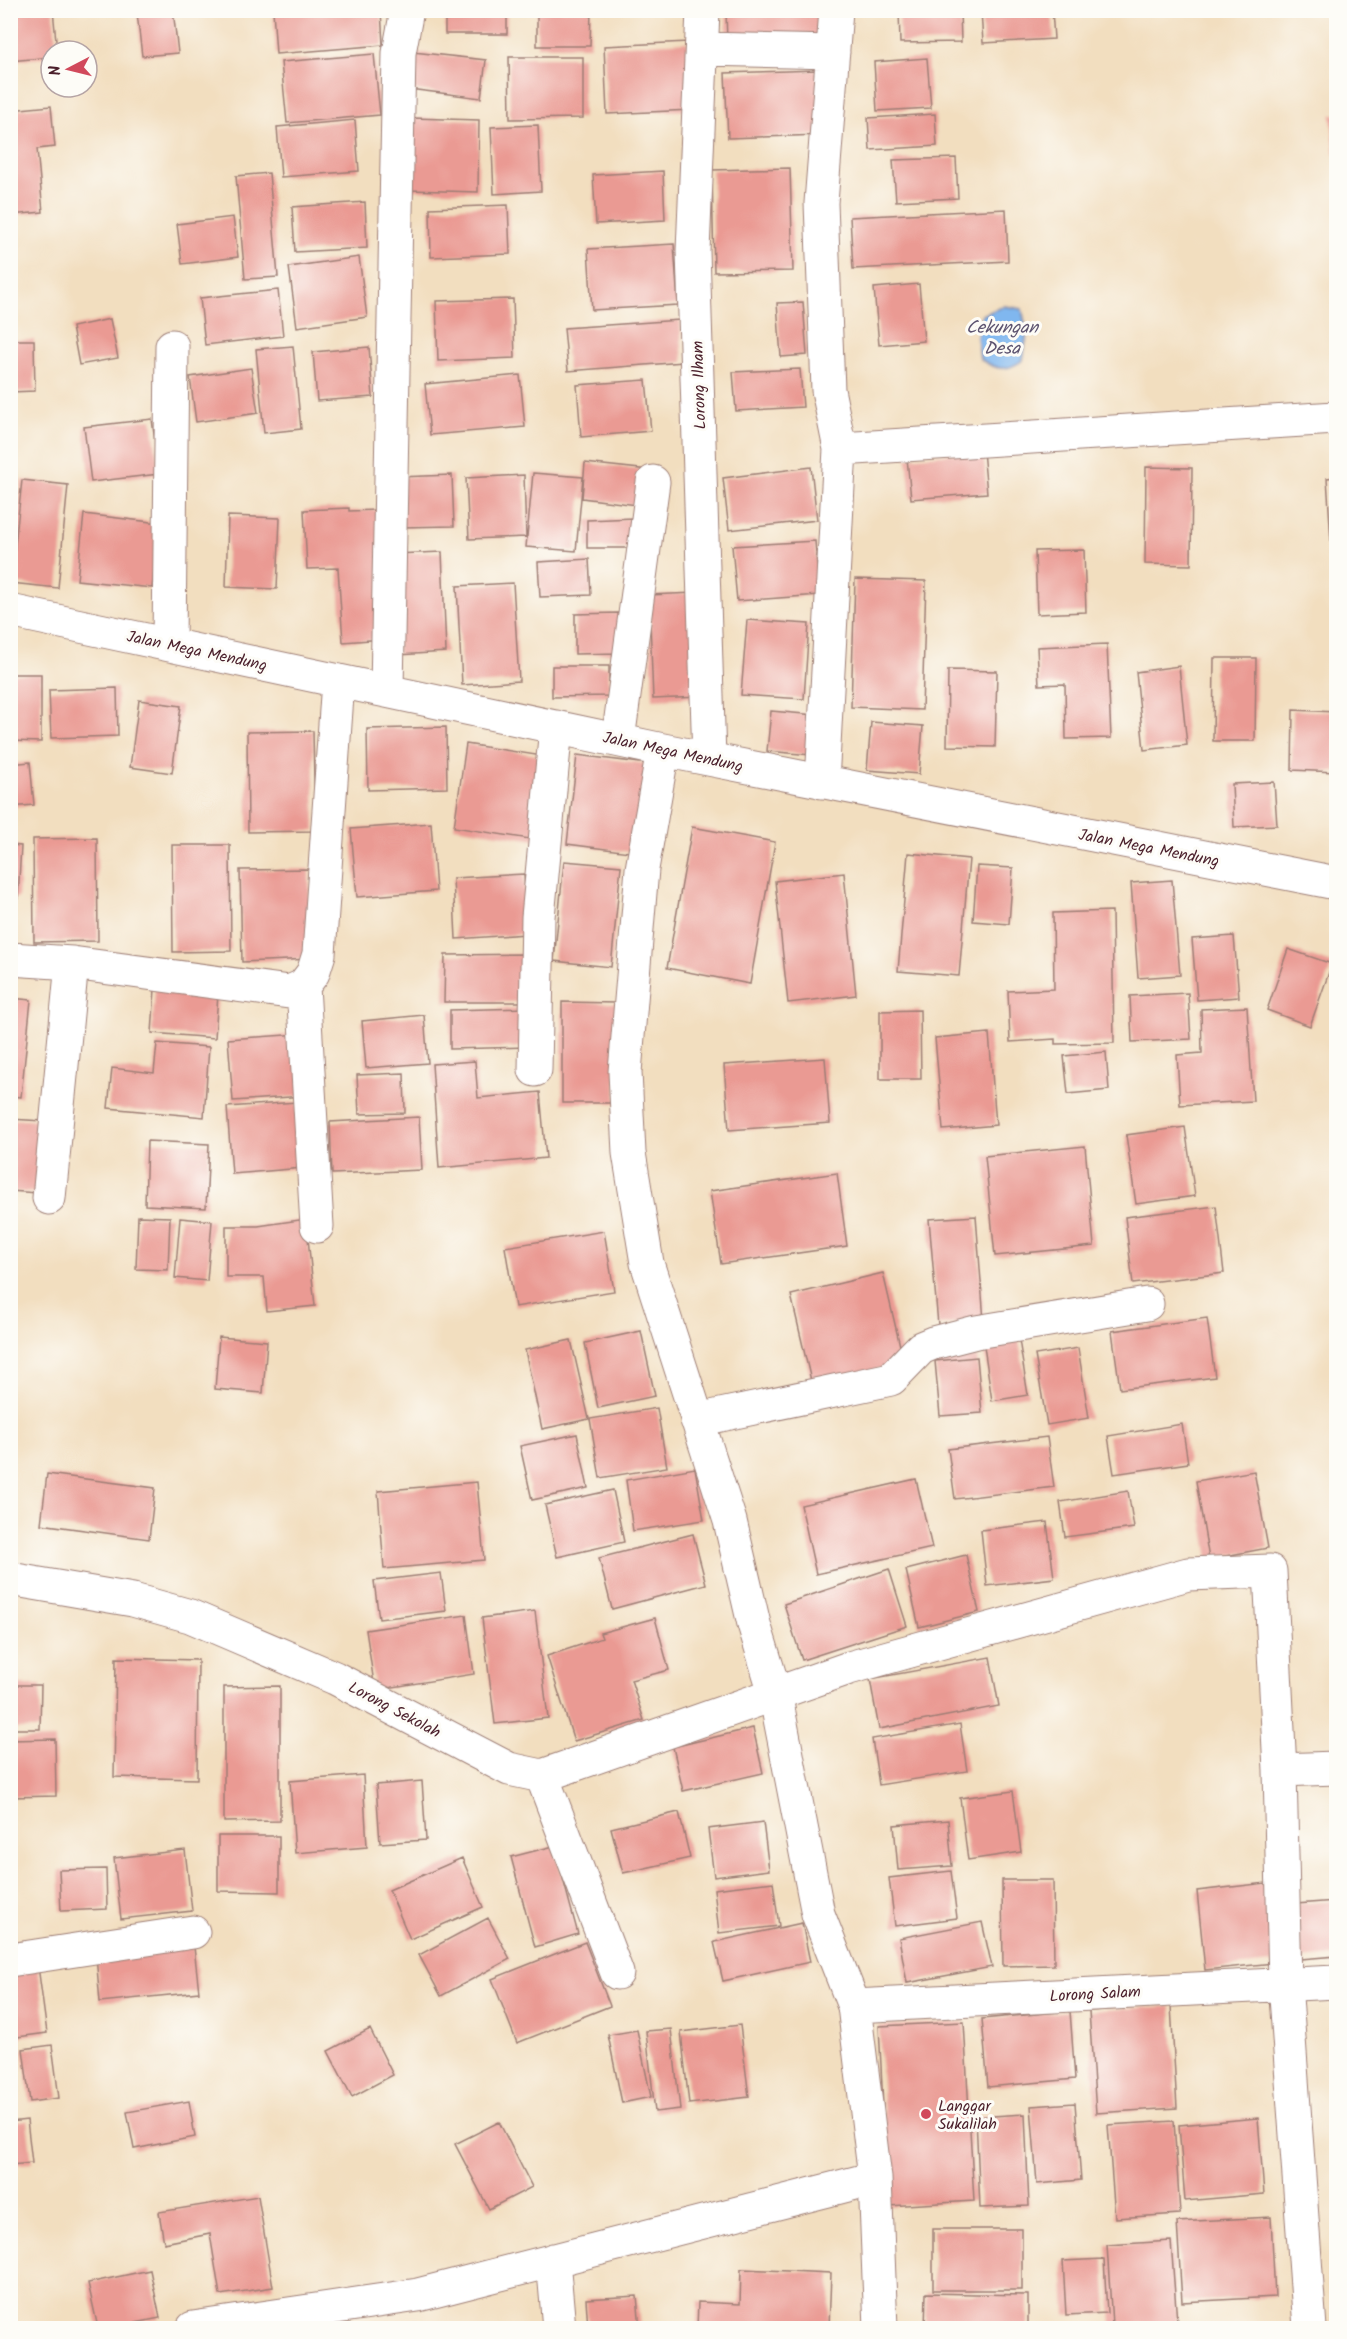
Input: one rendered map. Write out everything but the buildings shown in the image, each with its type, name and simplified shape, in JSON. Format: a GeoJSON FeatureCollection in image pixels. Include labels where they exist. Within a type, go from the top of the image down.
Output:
{"type":"FeatureCollection","features":[{"type":"Feature","properties":{"kind":"street"},"geometry":{"type":"LineString","coordinates":[[387,690],[399,54],[406,10]]}},
{"type":"Feature","properties":{"kind":"street","name":"Lorong Ilham"},"geometry":{"type":"LineString","coordinates":[[703,10],[693,251],[709,759]]}},
{"type":"Feature","properties":{"kind":"street"},"geometry":{"type":"LineString","coordinates":[[822,782],[840,450],[828,390],[821,203],[836,10]]}},
{"type":"Feature","properties":{"kind":"street"},"geometry":{"type":"LineString","coordinates":[[702,49],[833,52]]}},
{"type":"Feature","properties":{"kind":"street"},"geometry":{"type":"LineString","coordinates":[[169,644],[172,346]]}},
{"type":"Feature","properties":{"kind":"street"},"geometry":{"type":"LineString","coordinates":[[840,450],[1336,418]]}},
{"type":"Feature","properties":{"kind":"street"},"geometry":{"type":"LineString","coordinates":[[618,740],[652,482]]}},
{"type":"Feature","properties":{"kind":"street","name":"Jalan Mega Mendung"},"geometry":{"type":"LineString","coordinates":[[10,611],[663,750],[1336,883]]}},
{"type":"Feature","properties":{"kind":"street"},"geometry":{"type":"LineString","coordinates":[[10,959],[72,963],[289,992],[303,986],[313,973],[322,932],[338,681]]}},
{"type":"Feature","properties":{"kind":"street"},"geometry":{"type":"LineString","coordinates":[[535,1070],[538,917],[556,727]]}},
{"type":"Feature","properties":{"kind":"street"},"geometry":{"type":"LineString","coordinates":[[663,750],[642,869],[625,1072],[629,1153],[647,1263],[730,1521],[754,1624],[775,1693],[818,1914],[854,2006],[875,2178],[881,2328]]}},
{"type":"Feature","properties":{"kind":"street"},"geometry":{"type":"LineString","coordinates":[[48,1198],[72,963]]}},
{"type":"Feature","properties":{"kind":"street"},"geometry":{"type":"LineString","coordinates":[[303,986],[317,1226]]}},
{"type":"Feature","properties":{"kind":"street"},"geometry":{"type":"LineString","coordinates":[[697,1420],[891,1379],[921,1348],[939,1341],[976,1332],[1147,1304]]}},
{"type":"Feature","properties":{"kind":"street","name":"Lorong Sekolah"},"geometry":{"type":"LineString","coordinates":[[10,1579],[133,1600],[190,1616],[335,1678],[509,1769],[542,1776],[573,1768],[849,1668],[1188,1574],[1270,1571],[1280,1770]]}},
{"type":"Feature","properties":{"kind":"street"},"geometry":{"type":"LineString","coordinates":[[1310,2328],[1285,1983],[1280,1770],[1336,1768]]}},
{"type":"Feature","properties":{"kind":"street"},"geometry":{"type":"LineString","coordinates":[[542,1776],[617,1973]]}},
{"type":"Feature","properties":{"kind":"street"},"geometry":{"type":"LineString","coordinates":[[10,1960],[193,1932]]}},
{"type":"Feature","properties":{"kind":"street","name":"Lorong Salam"},"geometry":{"type":"LineString","coordinates":[[854,2006],[1336,1982]]}},
{"type":"Feature","properties":{"kind":"street"},"geometry":{"type":"LineString","coordinates":[[193,2328],[418,2295],[875,2178]]}},
{"type":"Feature","properties":{"kind":"street"},"geometry":{"type":"LineString","coordinates":[[553,2260],[559,2328]]}},
{"type":"Feature","properties":{"kind":"water","name":"Cekungan Desa"},"geometry":{"type":"Polygon","coordinates":[[[1004,306],[1022,309],[1027,333],[1023,360],[1002,368],[980,359],[977,337],[982,315],[1004,306]]]}},
{"type":"Feature","properties":{"kind":"place","name":"Langgar Sukalilah"},"geometry":{"type":"Point","coordinates":[926,2114]}}]}
